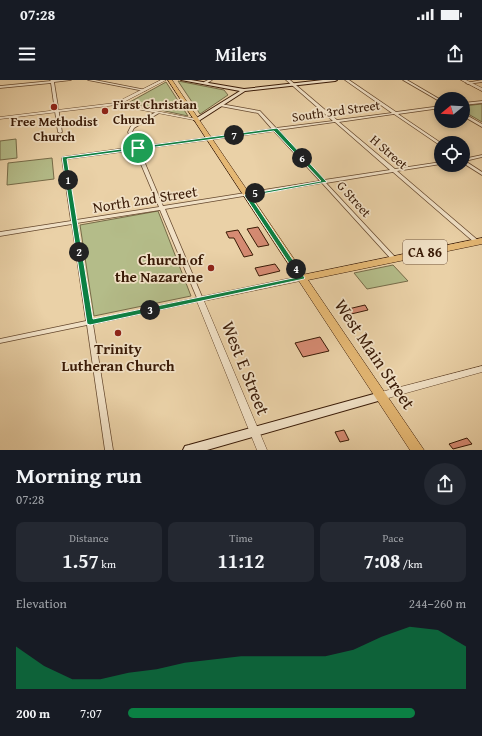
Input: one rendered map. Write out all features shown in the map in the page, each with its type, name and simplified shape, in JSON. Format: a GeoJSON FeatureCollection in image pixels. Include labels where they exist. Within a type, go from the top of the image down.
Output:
{"type":"FeatureCollection","features":[{"type":"Feature","properties":{"kind":"main road","name":"West Main Street"},"geometry":{"type":"LineString","coordinates":[[170,80],[417,450]]}},
{"type":"Feature","properties":{"kind":"main road"},"geometry":{"type":"LineString","coordinates":[[183,80],[244,90],[335,80]]}},
{"type":"Feature","properties":{"kind":"main road"},"geometry":{"type":"LineString","coordinates":[[196,120],[244,90]]}},
{"type":"Feature","properties":{"kind":"main road","name":"CA 86"},"geometry":{"type":"LineString","coordinates":[[302,278],[480,241]]}},
{"type":"Feature","properties":{"kind":"main road"},"geometry":{"type":"LineString","coordinates":[[189,450],[381,396]]}},
{"type":"Feature","properties":{"kind":"street"},"geometry":{"type":"LineString","coordinates":[[0,87],[69,80]]}},
{"type":"Feature","properties":{"kind":"street"},"geometry":{"type":"LineString","coordinates":[[90,80],[110,82],[144,90]]}},
{"type":"Feature","properties":{"kind":"street"},"geometry":{"type":"LineString","coordinates":[[0,118],[116,104],[164,80]]}},
{"type":"Feature","properties":{"kind":"street"},"geometry":{"type":"LineString","coordinates":[[205,83],[210,80]]}},
{"type":"Feature","properties":{"kind":"street","name":"H Street"},"geometry":{"type":"LineString","coordinates":[[288,80],[394,171],[480,241]]}},
{"type":"Feature","properties":{"kind":"street"},"geometry":{"type":"LineString","coordinates":[[347,80],[434,140]]}},
{"type":"Feature","properties":{"kind":"street"},"geometry":{"type":"LineString","coordinates":[[405,80],[434,97]]}},
{"type":"Feature","properties":{"kind":"street"},"geometry":{"type":"LineString","coordinates":[[462,80],[482,90]]}},
{"type":"Feature","properties":{"kind":"street"},"geometry":{"type":"LineString","coordinates":[[52,81],[60,132]]}},
{"type":"Feature","properties":{"kind":"street"},"geometry":{"type":"LineString","coordinates":[[468,83],[482,81]]}},
{"type":"Feature","properties":{"kind":"street"},"geometry":{"type":"LineString","coordinates":[[128,99],[131,106],[134,108]]}},
{"type":"Feature","properties":{"kind":"street"},"geometry":{"type":"LineString","coordinates":[[470,103],[482,102]]}},
{"type":"Feature","properties":{"kind":"street"},"geometry":{"type":"LineString","coordinates":[[116,104],[196,120]]}},
{"type":"Feature","properties":{"kind":"street","name":"G Street"},"geometry":{"type":"LineString","coordinates":[[221,105],[259,112],[394,259]]}},
{"type":"Feature","properties":{"kind":"street","name":"South 3rd Street"},"geometry":{"type":"LineString","coordinates":[[74,222],[64,158],[434,108]]}},
{"type":"Feature","properties":{"kind":"street"},"geometry":{"type":"LineString","coordinates":[[157,113],[132,127],[130,132],[200,299]]}},
{"type":"Feature","properties":{"kind":"street"},"geometry":{"type":"LineString","coordinates":[[470,118],[482,126]]}},
{"type":"Feature","properties":{"kind":"street"},"geometry":{"type":"LineString","coordinates":[[470,159],[482,156]]}},
{"type":"Feature","properties":{"kind":"street","name":"North 2nd Street"},"geometry":{"type":"LineString","coordinates":[[0,234],[434,164]]}},
{"type":"Feature","properties":{"kind":"street"},"geometry":{"type":"LineString","coordinates":[[470,165],[482,174]]}},
{"type":"Feature","properties":{"kind":"street"},"geometry":{"type":"LineString","coordinates":[[74,222],[109,450]]}},
{"type":"Feature","properties":{"kind":"street"},"geometry":{"type":"LineString","coordinates":[[0,341],[302,278]]}},
{"type":"Feature","properties":{"kind":"street","name":"West E Street"},"geometry":{"type":"LineString","coordinates":[[200,299],[262,450]]}},
{"type":"Feature","properties":{"kind":"street"},"geometry":{"type":"LineString","coordinates":[[381,396],[482,369]]}},
{"type":"Feature","properties":{"kind":"green space"},"geometry":{"type":"Polygon","coordinates":[[[178,81],[224,90],[228,95],[200,114],[178,81]]]}},
{"type":"Feature","properties":{"kind":"green space"},"geometry":{"type":"Polygon","coordinates":[[[166,82],[188,116],[128,103],[166,82]]]}},
{"type":"Feature","properties":{"kind":"green space"},"geometry":{"type":"Polygon","coordinates":[[[482,104],[482,122],[470,115],[470,105],[482,104]]]}},
{"type":"Feature","properties":{"kind":"green space"},"geometry":{"type":"Polygon","coordinates":[[[16,139],[17,158],[0,160],[0,141],[16,139]]]}},
{"type":"Feature","properties":{"kind":"green space"},"geometry":{"type":"Polygon","coordinates":[[[52,158],[54,179],[7,185],[8,163],[52,158]]]}},
{"type":"Feature","properties":{"kind":"green space"},"geometry":{"type":"Polygon","coordinates":[[[158,211],[191,296],[94,316],[80,225],[158,211]]]}},
{"type":"Feature","properties":{"kind":"green space"},"geometry":{"type":"Polygon","coordinates":[[[393,265],[408,281],[367,289],[354,273],[393,265]]]}},
{"type":"Feature","properties":{"kind":"building"},"geometry":{"type":"Polygon","coordinates":[[[258,227],[269,245],[258,247],[247,229],[258,227]]]}},
{"type":"Feature","properties":{"kind":"building"},"geometry":{"type":"Polygon","coordinates":[[[238,230],[253,255],[244,257],[234,238],[229,238],[226,232],[238,230]]]}},
{"type":"Feature","properties":{"kind":"building"},"geometry":{"type":"Polygon","coordinates":[[[275,264],[280,271],[259,276],[255,268],[275,264]]]}},
{"type":"Feature","properties":{"kind":"building"},"geometry":{"type":"Polygon","coordinates":[[[365,305],[368,310],[347,315],[344,310],[365,305]]]}},
{"type":"Feature","properties":{"kind":"building"},"geometry":{"type":"Polygon","coordinates":[[[320,337],[329,351],[303,357],[295,343],[320,337]]]}},
{"type":"Feature","properties":{"kind":"building"},"geometry":{"type":"Polygon","coordinates":[[[344,430],[349,440],[340,442],[335,432],[344,430]]]}},
{"type":"Feature","properties":{"kind":"building"},"geometry":{"type":"Polygon","coordinates":[[[467,438],[472,444],[453,449],[449,444],[467,438]]]}},
{"type":"Feature","properties":{"kind":"place","name":"Free Methodist Church"},"geometry":{"type":"Point","coordinates":[54,107]}},
{"type":"Feature","properties":{"kind":"place","name":"First Christian Church"},"geometry":{"type":"Point","coordinates":[105,111]}},
{"type":"Feature","properties":{"kind":"place","name":"Church of the Nazarene"},"geometry":{"type":"Point","coordinates":[211,268]}},
{"type":"Feature","properties":{"kind":"place","name":"Trinity Lutheran Church"},"geometry":{"type":"Point","coordinates":[118,333]}},
{"type":"Feature","properties":{"kind":"route"},"geometry":{"type":"LineString","coordinates":[[275,129],[324,182],[247,195],[302,278],[90,323],[64,158],[138,148],[275,129]]}}]}
